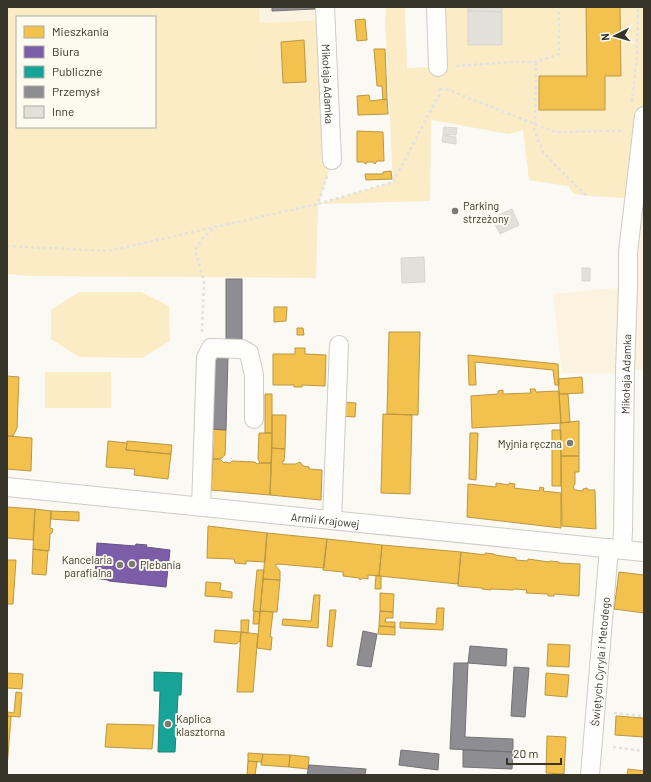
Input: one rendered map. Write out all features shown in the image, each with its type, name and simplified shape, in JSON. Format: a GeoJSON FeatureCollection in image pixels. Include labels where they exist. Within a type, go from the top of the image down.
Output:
{"type":"FeatureCollection","features":[{"type":"Feature","properties":{"kind":"street","name":"Mikołaja Adamka"},"geometry":{"type":"LineString","coordinates":[[325,7],[332,160]]}},
{"type":"Feature","properties":{"kind":"street"},"geometry":{"type":"LineString","coordinates":[[436,7],[438,68]]}},
{"type":"Feature","properties":{"kind":"street","name":"Mikołaja Adamka"},"geometry":{"type":"LineString","coordinates":[[615,549],[623,532],[628,252],[639,200],[643,124]]}},
{"type":"Feature","properties":{"kind":"street"},"geometry":{"type":"LineString","coordinates":[[332,520],[339,345]]}},
{"type":"Feature","properties":{"kind":"street"},"geometry":{"type":"LineString","coordinates":[[200,507],[206,358],[211,348],[242,349],[249,353],[254,375],[254,419]]}},
{"type":"Feature","properties":{"kind":"street","name":"Armii Krajowej"},"geometry":{"type":"LineString","coordinates":[[7,487],[644,552]]}},
{"type":"Feature","properties":{"kind":"street","name":"Świętych Cyryla i Metodego"},"geometry":{"type":"LineString","coordinates":[[590,775],[615,549]]}},
{"type":"Feature","properties":{"kind":"path"},"geometry":{"type":"LineString","coordinates":[[438,68],[511,62],[536,62],[559,54],[559,7]]}},
{"type":"Feature","properties":{"kind":"path"},"geometry":{"type":"LineString","coordinates":[[536,62],[536,124],[534,130],[543,152],[587,196]]}},
{"type":"Feature","properties":{"kind":"path"},"geometry":{"type":"LineString","coordinates":[[7,246],[108,251],[318,204],[393,182],[440,93],[440,89],[446,89],[555,132],[629,131],[643,124]]}},
{"type":"Feature","properties":{"kind":"path"},"geometry":{"type":"LineString","coordinates":[[318,204],[332,160]]}},
{"type":"Feature","properties":{"kind":"path"},"geometry":{"type":"LineString","coordinates":[[195,250],[203,238],[215,227]]}},
{"type":"Feature","properties":{"kind":"path"},"geometry":{"type":"LineString","coordinates":[[614,713],[644,716]]}},
{"type":"Feature","properties":{"kind":"path"},"geometry":{"type":"LineString","coordinates":[[613,747],[644,751]]}},
{"type":"Feature","properties":{"kind":"shaded area"},"geometry":{"type":"Polygon","coordinates":[[[7,7],[259,7],[260,23],[326,20],[332,160],[318,204],[316,278],[31,276],[7,274],[7,7]]]}},
{"type":"Feature","properties":{"kind":"shaded area"},"geometry":{"type":"Polygon","coordinates":[[[259,7],[325,7],[326,20],[260,23],[259,7]]]}},
{"type":"Feature","properties":{"kind":"shaded area"},"geometry":{"type":"Polygon","coordinates":[[[386,7],[405,7],[407,68],[438,67],[436,7],[644,7],[644,116],[634,199],[574,194],[568,186],[529,180],[523,130],[509,134],[431,120],[430,201],[318,204],[393,182],[385,20],[386,7]]]}},
{"type":"Feature","properties":{"kind":"shaded area"},"geometry":{"type":"Polygon","coordinates":[[[634,199],[644,200],[644,369],[625,371],[625,374],[562,373],[553,294],[628,287],[634,199]]]}},
{"type":"Feature","properties":{"kind":"shaded area"},"geometry":{"type":"Polygon","coordinates":[[[79,292],[141,292],[169,306],[170,341],[142,358],[79,357],[51,339],[51,310],[79,292]]]}},
{"type":"Feature","properties":{"kind":"shaded area"},"geometry":{"type":"Polygon","coordinates":[[[45,372],[111,372],[111,408],[45,408],[45,372]]]}},
{"type":"Feature","properties":{"kind":"building: Mieszkania"},"geometry":{"type":"Polygon","coordinates":[[[586,7],[620,7],[621,76],[605,76],[605,110],[539,110],[539,76],[587,76],[586,7]]]}},
{"type":"Feature","properties":{"kind":"building: Mieszkania"},"geometry":{"type":"Polygon","coordinates":[[[365,19],[367,40],[357,41],[355,20],[365,19]]]}},
{"type":"Feature","properties":{"kind":"building: Mieszkania"},"geometry":{"type":"Polygon","coordinates":[[[304,40],[306,82],[283,83],[281,42],[304,40]]]}},
{"type":"Feature","properties":{"kind":"building: Mieszkania"},"geometry":{"type":"Polygon","coordinates":[[[374,49],[385,49],[387,99],[383,100],[382,86],[377,86],[374,49]]]}},
{"type":"Feature","properties":{"kind":"building: Mieszkania"},"geometry":{"type":"Polygon","coordinates":[[[369,95],[370,101],[387,99],[388,114],[358,115],[357,96],[369,95]]]}},
{"type":"Feature","properties":{"kind":"building: Mieszkania"},"geometry":{"type":"Polygon","coordinates":[[[357,131],[383,132],[384,161],[377,161],[375,164],[372,162],[367,162],[366,164],[363,162],[357,162],[357,131]]]}},
{"type":"Feature","properties":{"kind":"building: Mieszkania"},"geometry":{"type":"Polygon","coordinates":[[[391,171],[392,179],[366,180],[365,174],[383,174],[383,172],[391,171]]]}},
{"type":"Feature","properties":{"kind":"building: Mieszkania"},"geometry":{"type":"Polygon","coordinates":[[[274,307],[287,307],[286,321],[274,322],[274,307]]]}},
{"type":"Feature","properties":{"kind":"building: Mieszkania"},"geometry":{"type":"Polygon","coordinates":[[[297,328],[303,328],[304,335],[297,335],[297,328]]]}},
{"type":"Feature","properties":{"kind":"building: Mieszkania"},"geometry":{"type":"Polygon","coordinates":[[[389,332],[420,332],[418,415],[387,414],[389,332]]]}},
{"type":"Feature","properties":{"kind":"building: Mieszkania"},"geometry":{"type":"Polygon","coordinates":[[[295,348],[305,348],[305,354],[326,355],[325,386],[302,385],[302,387],[294,387],[294,385],[273,385],[273,354],[295,354],[295,348]]]}},
{"type":"Feature","properties":{"kind":"building: Mieszkania"},"geometry":{"type":"Polygon","coordinates":[[[468,355],[558,364],[559,385],[555,385],[553,370],[475,362],[476,385],[469,385],[468,355]]]}},
{"type":"Feature","properties":{"kind":"building: Mieszkania"},"geometry":{"type":"Polygon","coordinates":[[[7,376],[19,377],[17,428],[13,436],[7,436],[7,376]]]}},
{"type":"Feature","properties":{"kind":"building: Mieszkania"},"geometry":{"type":"Polygon","coordinates":[[[582,377],[583,393],[559,394],[558,379],[582,377]]]}},
{"type":"Feature","properties":{"kind":"building: Mieszkania"},"geometry":{"type":"Polygon","coordinates":[[[530,389],[535,389],[536,392],[559,391],[561,423],[472,428],[471,396],[498,394],[498,391],[503,390],[503,394],[531,393],[530,389]]]}},
{"type":"Feature","properties":{"kind":"building: Mieszkania"},"geometry":{"type":"Polygon","coordinates":[[[265,394],[272,394],[272,433],[265,433],[265,394]]]}},
{"type":"Feature","properties":{"kind":"building: Mieszkania"},"geometry":{"type":"Polygon","coordinates":[[[559,394],[568,394],[570,422],[561,423],[559,394]]]}},
{"type":"Feature","properties":{"kind":"building: Mieszkania"},"geometry":{"type":"Polygon","coordinates":[[[341,402],[356,403],[355,417],[341,416],[341,402]]]}},
{"type":"Feature","properties":{"kind":"building: Mieszkania"},"geometry":{"type":"Polygon","coordinates":[[[383,414],[412,415],[410,494],[381,493],[383,414]]]}},
{"type":"Feature","properties":{"kind":"building: Mieszkania"},"geometry":{"type":"Polygon","coordinates":[[[272,415],[286,415],[285,449],[272,448],[272,415]]]}},
{"type":"Feature","properties":{"kind":"building: Mieszkania","name":"Myjnia ręczna"},"geometry":{"type":"Polygon","coordinates":[[[579,421],[579,456],[561,456],[560,423],[579,421]]]}},
{"type":"Feature","properties":{"kind":"building: Mieszkania"},"geometry":{"type":"Polygon","coordinates":[[[212,429],[226,430],[225,455],[220,459],[213,459],[212,429]]]}},
{"type":"Feature","properties":{"kind":"building: Mieszkania"},"geometry":{"type":"Polygon","coordinates":[[[552,430],[561,430],[561,486],[552,486],[552,430]]]}},
{"type":"Feature","properties":{"kind":"building: Mieszkania"},"geometry":{"type":"Polygon","coordinates":[[[259,433],[272,433],[271,463],[260,463],[258,459],[259,433]]]}},
{"type":"Feature","properties":{"kind":"building: Mieszkania"},"geometry":{"type":"Polygon","coordinates":[[[470,433],[478,433],[476,480],[469,479],[470,433]]]}},
{"type":"Feature","properties":{"kind":"building: Mieszkania"},"geometry":{"type":"Polygon","coordinates":[[[7,436],[32,438],[31,471],[7,469],[7,436]]]}},
{"type":"Feature","properties":{"kind":"building: Mieszkania"},"geometry":{"type":"Polygon","coordinates":[[[108,441],[127,443],[126,450],[171,454],[168,479],[134,475],[135,469],[106,467],[108,441]]]}},
{"type":"Feature","properties":{"kind":"building: Mieszkania"},"geometry":{"type":"Polygon","coordinates":[[[127,441],[172,445],[171,454],[126,450],[127,441]]]}},
{"type":"Feature","properties":{"kind":"building: Mieszkania"},"geometry":{"type":"Polygon","coordinates":[[[272,448],[285,449],[284,461],[282,462],[283,464],[296,464],[300,462],[303,466],[309,467],[309,469],[322,470],[321,500],[270,495],[272,448]]]}},
{"type":"Feature","properties":{"kind":"building: Mieszkania"},"geometry":{"type":"Polygon","coordinates":[[[561,456],[579,456],[579,472],[575,472],[575,484],[573,487],[575,490],[583,491],[583,489],[587,488],[588,490],[595,490],[596,529],[562,526],[561,456]]]}},
{"type":"Feature","properties":{"kind":"building: Mieszkania"},"geometry":{"type":"Polygon","coordinates":[[[213,459],[220,459],[224,463],[230,463],[232,461],[255,462],[257,464],[271,463],[270,495],[211,490],[213,459]]]}},
{"type":"Feature","properties":{"kind":"building: Mieszkania"},"geometry":{"type":"Polygon","coordinates":[[[496,483],[509,485],[509,483],[515,484],[514,488],[539,491],[540,487],[544,488],[543,491],[561,493],[561,528],[467,517],[468,484],[496,487],[496,483]]]}},
{"type":"Feature","properties":{"kind":"building: Mieszkania"},"geometry":{"type":"Polygon","coordinates":[[[7,507],[35,509],[33,540],[7,538],[7,507]]]}},
{"type":"Feature","properties":{"kind":"building: Mieszkania"},"geometry":{"type":"Polygon","coordinates":[[[35,509],[51,511],[50,528],[53,529],[52,533],[50,534],[49,551],[33,549],[35,509]]]}},
{"type":"Feature","properties":{"kind":"building: Mieszkania"},"geometry":{"type":"Polygon","coordinates":[[[51,511],[79,512],[79,521],[51,519],[51,511]]]}},
{"type":"Feature","properties":{"kind":"building: Mieszkania"},"geometry":{"type":"Polygon","coordinates":[[[208,526],[267,533],[265,562],[246,561],[246,564],[235,563],[234,559],[207,558],[208,526]]]}},
{"type":"Feature","properties":{"kind":"building: Mieszkania"},"geometry":{"type":"Polygon","coordinates":[[[267,533],[327,539],[324,568],[278,564],[275,565],[280,571],[280,580],[263,579],[267,533]]]}},
{"type":"Feature","properties":{"kind":"building: Mieszkania"},"geometry":{"type":"Polygon","coordinates":[[[327,539],[382,545],[379,576],[368,575],[368,579],[363,578],[360,580],[359,578],[343,576],[343,572],[323,570],[327,539]]]}},
{"type":"Feature","properties":{"kind":"building: Mieszkania"},"geometry":{"type":"Polygon","coordinates":[[[382,545],[461,552],[458,584],[379,576],[382,545]]]}},
{"type":"Feature","properties":{"kind":"building: Mieszkania"},"geometry":{"type":"Polygon","coordinates":[[[33,549],[48,551],[46,575],[32,574],[33,549]]]}},
{"type":"Feature","properties":{"kind":"building: Mieszkania"},"geometry":{"type":"Polygon","coordinates":[[[461,552],[485,555],[485,553],[494,554],[516,558],[516,560],[528,561],[528,559],[580,564],[579,596],[554,594],[554,596],[548,596],[548,594],[526,593],[527,590],[491,590],[458,586],[461,552]]]}},
{"type":"Feature","properties":{"kind":"building: Mieszkania"},"geometry":{"type":"Polygon","coordinates":[[[7,560],[16,560],[13,604],[7,604],[7,560]]]}},
{"type":"Feature","properties":{"kind":"building: Mieszkania"},"geometry":{"type":"Polygon","coordinates":[[[257,570],[264,570],[260,612],[253,611],[257,570]]]}},
{"type":"Feature","properties":{"kind":"building: Mieszkania"},"geometry":{"type":"Polygon","coordinates":[[[619,572],[644,575],[644,613],[614,609],[619,572]]]}},
{"type":"Feature","properties":{"kind":"building: Mieszkania"},"geometry":{"type":"Polygon","coordinates":[[[376,575],[381,576],[381,589],[375,589],[376,575]]]}},
{"type":"Feature","properties":{"kind":"building: Mieszkania"},"geometry":{"type":"Polygon","coordinates":[[[263,579],[280,580],[277,612],[260,611],[263,579]]]}},
{"type":"Feature","properties":{"kind":"building: Mieszkania"},"geometry":{"type":"Polygon","coordinates":[[[206,582],[221,583],[220,590],[232,592],[232,598],[205,596],[206,582]]]}},
{"type":"Feature","properties":{"kind":"building: Mieszkania"},"geometry":{"type":"Polygon","coordinates":[[[380,593],[394,594],[393,612],[380,611],[380,593]]]}},
{"type":"Feature","properties":{"kind":"building: Mieszkania"},"geometry":{"type":"Polygon","coordinates":[[[314,595],[320,595],[318,628],[282,625],[283,619],[311,621],[314,595]]]}},
{"type":"Feature","properties":{"kind":"building: Mieszkania"},"geometry":{"type":"Polygon","coordinates":[[[437,608],[444,608],[443,630],[400,628],[400,622],[436,624],[437,608]]]}},
{"type":"Feature","properties":{"kind":"building: Mieszkania"},"geometry":{"type":"Polygon","coordinates":[[[330,610],[336,610],[332,647],[327,646],[330,610]]]}},
{"type":"Feature","properties":{"kind":"building: Mieszkania"},"geometry":{"type":"Polygon","coordinates":[[[254,611],[260,612],[259,624],[253,624],[254,611]]]}},
{"type":"Feature","properties":{"kind":"building: Mieszkania"},"geometry":{"type":"Polygon","coordinates":[[[260,611],[273,612],[270,637],[272,637],[271,650],[257,648],[260,611]]]}},
{"type":"Feature","properties":{"kind":"building: Mieszkania"},"geometry":{"type":"Polygon","coordinates":[[[380,611],[393,612],[393,618],[386,618],[385,622],[395,622],[395,627],[379,626],[380,611]]]}},
{"type":"Feature","properties":{"kind":"building: Mieszkania"},"geometry":{"type":"Polygon","coordinates":[[[241,620],[249,620],[248,633],[241,632],[241,620]]]}},
{"type":"Feature","properties":{"kind":"building: Mieszkania"},"geometry":{"type":"Polygon","coordinates":[[[379,626],[395,627],[395,635],[378,634],[379,626]]]}},
{"type":"Feature","properties":{"kind":"building: Mieszkania"},"geometry":{"type":"Polygon","coordinates":[[[215,630],[241,632],[240,641],[236,644],[214,642],[215,630]]]}},
{"type":"Feature","properties":{"kind":"building: Mieszkania"},"geometry":{"type":"Polygon","coordinates":[[[241,632],[258,634],[253,692],[237,692],[241,632]]]}},
{"type":"Feature","properties":{"kind":"building: Mieszkania"},"geometry":{"type":"Polygon","coordinates":[[[548,644],[570,645],[569,667],[547,666],[548,644]]]}},
{"type":"Feature","properties":{"kind":"building: Mieszkania"},"geometry":{"type":"Polygon","coordinates":[[[7,673],[23,674],[22,689],[7,688],[7,673]]]}},
{"type":"Feature","properties":{"kind":"building: Mieszkania"},"geometry":{"type":"Polygon","coordinates":[[[546,673],[569,675],[567,697],[545,695],[546,673]]]}},
{"type":"Feature","properties":{"kind":"building: Mieszkania"},"geometry":{"type":"Polygon","coordinates":[[[16,692],[22,693],[20,717],[7,716],[7,712],[14,713],[16,692]]]}},
{"type":"Feature","properties":{"kind":"building: Mieszkania"},"geometry":{"type":"Polygon","coordinates":[[[7,716],[11,717],[7,768],[7,716]]]}},
{"type":"Feature","properties":{"kind":"building: Mieszkania"},"geometry":{"type":"Polygon","coordinates":[[[616,716],[644,718],[644,737],[615,735],[616,716]]]}},
{"type":"Feature","properties":{"kind":"building: Mieszkania"},"geometry":{"type":"Polygon","coordinates":[[[107,724],[154,725],[152,749],[105,747],[107,724]]]}},
{"type":"Feature","properties":{"kind":"building: Mieszkania"},"geometry":{"type":"Polygon","coordinates":[[[547,736],[566,737],[564,774],[546,773],[547,736]]]}},
{"type":"Feature","properties":{"kind":"building: Mieszkania"},"geometry":{"type":"Polygon","coordinates":[[[248,753],[263,754],[261,762],[248,761],[248,753]]]}},
{"type":"Feature","properties":{"kind":"building: Mieszkania"},"geometry":{"type":"Polygon","coordinates":[[[263,754],[290,755],[289,767],[261,765],[263,754]]]}},
{"type":"Feature","properties":{"kind":"building: Mieszkania"},"geometry":{"type":"Polygon","coordinates":[[[290,755],[309,757],[308,769],[289,767],[290,755]]]}},
{"type":"Feature","properties":{"kind":"building: Mieszkania"},"geometry":{"type":"Polygon","coordinates":[[[248,761],[257,762],[255,775],[247,775],[248,761]]]}},
{"type":"Feature","properties":{"kind":"building: Mieszkania"},"geometry":{"type":"Polygon","coordinates":[[[628,769],[644,771],[644,775],[627,775],[628,769]]]}},
{"type":"Feature","properties":{"kind":"building: Biura","name":"Plebania"},"geometry":{"type":"Polygon","coordinates":[[[97,543],[135,546],[136,544],[147,545],[146,547],[170,550],[166,587],[109,581],[95,578],[97,543]]]}},
{"type":"Feature","properties":{"kind":"building: Publiczne"},"geometry":{"type":"Polygon","coordinates":[[[154,672],[182,673],[181,695],[178,695],[175,752],[158,752],[160,691],[154,691],[154,672]]]}},
{"type":"Feature","properties":{"kind":"building: Przemysł"},"geometry":{"type":"Polygon","coordinates":[[[272,7],[314,7],[315,9],[272,11],[272,7]]]}},
{"type":"Feature","properties":{"kind":"building: Przemysł"},"geometry":{"type":"Polygon","coordinates":[[[226,279],[242,279],[242,343],[226,343],[226,279]]]}},
{"type":"Feature","properties":{"kind":"building: Przemysł"},"geometry":{"type":"Polygon","coordinates":[[[214,355],[228,356],[226,430],[212,429],[214,355]]]}},
{"type":"Feature","properties":{"kind":"building: Przemysł"},"geometry":{"type":"Polygon","coordinates":[[[363,631],[377,634],[371,667],[357,665],[363,631]]]}},
{"type":"Feature","properties":{"kind":"building: Przemysł"},"geometry":{"type":"Polygon","coordinates":[[[470,646],[507,649],[506,666],[468,663],[470,646]]]}},
{"type":"Feature","properties":{"kind":"building: Przemysł"},"geometry":{"type":"Polygon","coordinates":[[[454,663],[468,663],[465,737],[513,739],[513,752],[450,749],[454,663]]]}},
{"type":"Feature","properties":{"kind":"building: Przemysł"},"geometry":{"type":"Polygon","coordinates":[[[514,667],[529,668],[525,717],[511,716],[514,667]]]}},
{"type":"Feature","properties":{"kind":"building: Przemysł"},"geometry":{"type":"Polygon","coordinates":[[[401,750],[439,754],[438,770],[399,765],[401,750]]]}},
{"type":"Feature","properties":{"kind":"building: Przemysł"},"geometry":{"type":"Polygon","coordinates":[[[463,750],[513,752],[512,769],[463,767],[463,750]]]}},
{"type":"Feature","properties":{"kind":"building: Przemysł"},"geometry":{"type":"Polygon","coordinates":[[[309,765],[366,769],[365,775],[307,775],[309,765]]]}},
{"type":"Feature","properties":{"kind":"building: Inne"},"geometry":{"type":"Polygon","coordinates":[[[468,7],[502,7],[502,12],[468,11],[468,7]]]}},
{"type":"Feature","properties":{"kind":"building: Inne"},"geometry":{"type":"Polygon","coordinates":[[[468,11],[502,12],[502,45],[468,45],[468,11]]]}},
{"type":"Feature","properties":{"kind":"building: Inne"},"geometry":{"type":"Polygon","coordinates":[[[444,127],[457,128],[456,135],[443,134],[444,127]]]}},
{"type":"Feature","properties":{"kind":"building: Inne"},"geometry":{"type":"Polygon","coordinates":[[[443,135],[456,137],[456,144],[442,142],[443,135]]]}},
{"type":"Feature","properties":{"kind":"building: Inne"},"geometry":{"type":"Polygon","coordinates":[[[512,209],[519,225],[500,234],[492,218],[512,209]]]}},
{"type":"Feature","properties":{"kind":"building: Inne"},"geometry":{"type":"Polygon","coordinates":[[[424,257],[425,282],[402,283],[401,258],[424,257]]]}},
{"type":"Feature","properties":{"kind":"building: Inne"},"geometry":{"type":"Polygon","coordinates":[[[582,268],[590,268],[590,281],[582,281],[582,268]]]}},
{"type":"Feature","properties":{"kind":"place","name":"Parking strzeżony"},"geometry":{"type":"Point","coordinates":[455,211]}},
{"type":"Feature","properties":{"kind":"place","name":"Myjnia ręczna"},"geometry":{"type":"Point","coordinates":[570,443]}},
{"type":"Feature","properties":{"kind":"place","name":"Plebania"},"geometry":{"type":"Point","coordinates":[132,564]}},
{"type":"Feature","properties":{"kind":"place","name":"Kancelaria parafialna"},"geometry":{"type":"Point","coordinates":[120,565]}},
{"type":"Feature","properties":{"kind":"place","name":"Kaplica klasztorna"},"geometry":{"type":"Point","coordinates":[168,724]}}]}
